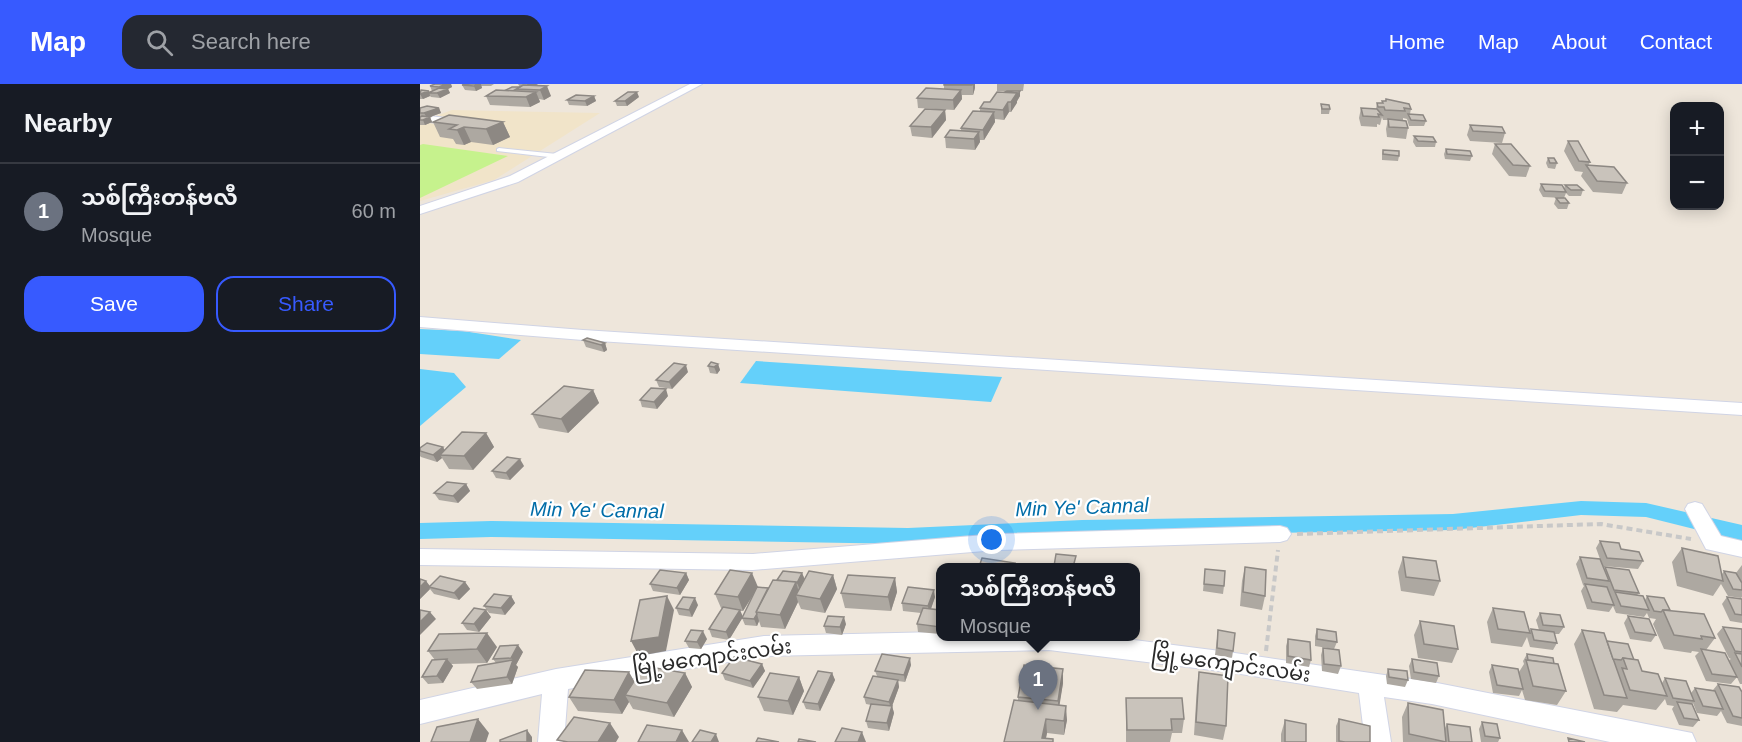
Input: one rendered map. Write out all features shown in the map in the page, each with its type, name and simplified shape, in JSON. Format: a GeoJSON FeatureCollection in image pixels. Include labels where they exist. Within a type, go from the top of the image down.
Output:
{"type":"FeatureCollection","features":[{"type":"Feature","properties":{"kind":"street"},"geometry":{"type":"LineString","coordinates":[[420,210],[514,179],[697,84]]}},
{"type":"Feature","properties":{"kind":"street"},"geometry":{"type":"LineString","coordinates":[[420,118],[456,122]]}},
{"type":"Feature","properties":{"kind":"street"},"geometry":{"type":"LineString","coordinates":[[420,322],[583,335],[1742,409]]}},
{"type":"Feature","properties":{"kind":"street"},"geometry":{"type":"LineString","coordinates":[[1695,509],[1714,543],[1742,549]]}},
{"type":"Feature","properties":{"kind":"street"},"geometry":{"type":"LineString","coordinates":[[420,557],[753,562],[997,542],[1280,534]]}},
{"type":"Feature","properties":{"kind":"street","name":"မြို့မကျောင်းလမ်း"},"geometry":{"type":"LineString","coordinates":[[420,712],[556,680],[764,646],[936,641]]}},
{"type":"Feature","properties":{"kind":"street","name":"မြို့မကျောင်းလမ်း"},"geometry":{"type":"LineString","coordinates":[[1057,641],[1432,693],[1625,733],[1683,742]]}},
{"type":"Feature","properties":{"kind":"street"},"geometry":{"type":"LineString","coordinates":[[551,742],[556,680]]}},
{"type":"Feature","properties":{"kind":"street"},"geometry":{"type":"LineString","coordinates":[[1370,684],[1378,742]]}},
{"type":"Feature","properties":{"kind":"lane"},"geometry":{"type":"LineString","coordinates":[[499,150],[557,156]]}},
{"type":"Feature","properties":{"kind":"path"},"geometry":{"type":"LineString","coordinates":[[1264,668],[1280,534],[1601,524],[1714,543]]}},
{"type":"Feature","properties":{"kind":"shaded area"},"geometry":{"type":"Polygon","coordinates":[[[452,110],[600,113],[494,180],[420,201],[420,122],[452,110]]]}},
{"type":"Feature","properties":{"kind":"green space"},"geometry":{"type":"Polygon","coordinates":[[[420,145],[508,156],[420,198],[420,145]]]}},
{"type":"Feature","properties":{"kind":"water"},"geometry":{"type":"Polygon","coordinates":[[[420,329],[463,331],[521,340],[499,359],[420,354],[420,329]]]}},
{"type":"Feature","properties":{"kind":"water"},"geometry":{"type":"Polygon","coordinates":[[[756,361],[1002,377],[991,402],[740,383],[756,361]]]}},
{"type":"Feature","properties":{"kind":"water"},"geometry":{"type":"Polygon","coordinates":[[[420,369],[454,373],[466,387],[420,426],[420,369]]]}},
{"type":"Feature","properties":{"kind":"building"},"geometry":{"type":"Polygon","coordinates":[[[446,84],[439,87],[430,86],[446,84]]]}},
{"type":"Feature","properties":{"kind":"building"},"geometry":{"type":"Polygon","coordinates":[[[944,84],[973,84],[944,85],[944,84]]]}},
{"type":"Feature","properties":{"kind":"building"},"geometry":{"type":"Polygon","coordinates":[[[523,85],[547,86],[540,90],[516,89],[523,85]]]}},
{"type":"Feature","properties":{"kind":"building"},"geometry":{"type":"Polygon","coordinates":[[[512,87],[520,87],[513,91],[504,91],[512,87]]]}},
{"type":"Feature","properties":{"kind":"building"},"geometry":{"type":"Polygon","coordinates":[[[439,88],[448,89],[428,93],[439,88]]]}},
{"type":"Feature","properties":{"kind":"building"},"geometry":{"type":"Polygon","coordinates":[[[926,88],[961,90],[953,100],[917,98],[926,88]]]}},
{"type":"Feature","properties":{"kind":"building"},"geometry":{"type":"Polygon","coordinates":[[[496,90],[536,92],[526,97],[486,96],[496,90]]]}},
{"type":"Feature","properties":{"kind":"building"},"geometry":{"type":"Polygon","coordinates":[[[1020,91],[1017,96],[1017,93],[1005,92],[1020,91]]]}},
{"type":"Feature","properties":{"kind":"building"},"geometry":{"type":"Polygon","coordinates":[[[628,92],[637,92],[625,101],[615,101],[628,92]]]}},
{"type":"Feature","properties":{"kind":"building"},"geometry":{"type":"Polygon","coordinates":[[[997,92],[1017,93],[1003,110],[980,108],[984,102],[990,102],[997,92]]]}},
{"type":"Feature","properties":{"kind":"building"},"geometry":{"type":"Polygon","coordinates":[[[576,95],[594,96],[585,101],[567,100],[576,95]]]}},
{"type":"Feature","properties":{"kind":"building"},"geometry":{"type":"Polygon","coordinates":[[[1386,99],[1409,104],[1411,109],[1385,110],[1384,107],[1378,107],[1377,103],[1383,103],[1382,101],[1386,99]]]}},
{"type":"Feature","properties":{"kind":"building"},"geometry":{"type":"Polygon","coordinates":[[[1321,104],[1329,105],[1330,109],[1322,109],[1321,104]]]}},
{"type":"Feature","properties":{"kind":"building"},"geometry":{"type":"Polygon","coordinates":[[[427,106],[439,108],[420,113],[420,108],[427,106]]]}},
{"type":"Feature","properties":{"kind":"building"},"geometry":{"type":"Polygon","coordinates":[[[1361,108],[1377,109],[1382,115],[1378,114],[1379,117],[1363,116],[1361,108]]]}},
{"type":"Feature","properties":{"kind":"building"},"geometry":{"type":"Polygon","coordinates":[[[925,109],[945,110],[931,127],[910,126],[925,109]]]}},
{"type":"Feature","properties":{"kind":"building"},"geometry":{"type":"Polygon","coordinates":[[[973,111],[994,112],[983,130],[961,128],[973,111]]]}},
{"type":"Feature","properties":{"kind":"building"},"geometry":{"type":"Polygon","coordinates":[[[1408,114],[1423,115],[1426,121],[1411,120],[1408,114]]]}},
{"type":"Feature","properties":{"kind":"building"},"geometry":{"type":"Polygon","coordinates":[[[449,115],[503,122],[486,129],[464,127],[457,130],[449,129],[457,125],[433,122],[449,115]]]}},
{"type":"Feature","properties":{"kind":"building"},"geometry":{"type":"Polygon","coordinates":[[[422,116],[430,117],[420,120],[422,116]]]}},
{"type":"Feature","properties":{"kind":"building"},"geometry":{"type":"Polygon","coordinates":[[[1388,119],[1406,121],[1408,128],[1389,127],[1388,119]]]}},
{"type":"Feature","properties":{"kind":"building"},"geometry":{"type":"Polygon","coordinates":[[[1470,125],[1502,127],[1505,133],[1473,131],[1470,125]]]}},
{"type":"Feature","properties":{"kind":"building"},"geometry":{"type":"Polygon","coordinates":[[[950,130],[979,132],[974,139],[945,137],[950,130]]]}},
{"type":"Feature","properties":{"kind":"building"},"geometry":{"type":"Polygon","coordinates":[[[1414,136],[1433,137],[1436,142],[1418,141],[1414,136]]]}},
{"type":"Feature","properties":{"kind":"building"},"geometry":{"type":"Polygon","coordinates":[[[1568,141],[1578,141],[1590,162],[1579,161],[1568,141]]]}},
{"type":"Feature","properties":{"kind":"building"},"geometry":{"type":"Polygon","coordinates":[[[1495,144],[1511,144],[1530,166],[1513,165],[1495,144]]]}},
{"type":"Feature","properties":{"kind":"building"},"geometry":{"type":"Polygon","coordinates":[[[1446,149],[1470,151],[1472,156],[1447,154],[1446,149]]]}},
{"type":"Feature","properties":{"kind":"building"},"geometry":{"type":"Polygon","coordinates":[[[1383,150],[1399,151],[1399,156],[1383,154],[1383,150]]]}},
{"type":"Feature","properties":{"kind":"building"},"geometry":{"type":"Polygon","coordinates":[[[1548,158],[1554,158],[1557,163],[1550,163],[1548,158]]]}},
{"type":"Feature","properties":{"kind":"building"},"geometry":{"type":"Polygon","coordinates":[[[1586,165],[1614,167],[1627,183],[1597,181],[1586,165]]]}},
{"type":"Feature","properties":{"kind":"building"},"geometry":{"type":"Polygon","coordinates":[[[1541,184],[1562,185],[1566,192],[1545,191],[1541,184]]]}},
{"type":"Feature","properties":{"kind":"building"},"geometry":{"type":"Polygon","coordinates":[[[1565,185],[1577,185],[1583,190],[1571,190],[1565,185]]]}},
{"type":"Feature","properties":{"kind":"building"},"geometry":{"type":"Polygon","coordinates":[[[1556,198],[1565,198],[1569,203],[1560,203],[1556,198]]]}},
{"type":"Feature","properties":{"kind":"building"},"geometry":{"type":"Polygon","coordinates":[[[587,338],[605,343],[601,345],[583,340],[587,338]]]}},
{"type":"Feature","properties":{"kind":"building"},"geometry":{"type":"Polygon","coordinates":[[[711,362],[718,364],[714,367],[708,366],[711,362]]]}},
{"type":"Feature","properties":{"kind":"building"},"geometry":{"type":"Polygon","coordinates":[[[674,363],[686,365],[669,382],[656,380],[674,363]]]}},
{"type":"Feature","properties":{"kind":"building"},"geometry":{"type":"Polygon","coordinates":[[[564,386],[593,390],[561,419],[532,414],[564,386]]]}},
{"type":"Feature","properties":{"kind":"building"},"geometry":{"type":"Polygon","coordinates":[[[651,388],[666,389],[654,402],[640,400],[651,388]]]}},
{"type":"Feature","properties":{"kind":"building"},"geometry":{"type":"Polygon","coordinates":[[[462,432],[486,433],[464,456],[440,455],[462,432]]]}},
{"type":"Feature","properties":{"kind":"building"},"geometry":{"type":"Polygon","coordinates":[[[427,443],[443,447],[433,455],[420,451],[420,448],[427,443]]]}},
{"type":"Feature","properties":{"kind":"building"},"geometry":{"type":"Polygon","coordinates":[[[507,457],[520,459],[506,473],[492,471],[507,457]]]}},
{"type":"Feature","properties":{"kind":"building"},"geometry":{"type":"Polygon","coordinates":[[[447,482],[466,484],[453,496],[434,493],[447,482]]]}},
{"type":"Feature","properties":{"kind":"building"},"geometry":{"type":"Polygon","coordinates":[[[1600,541],[1619,543],[1621,549],[1639,552],[1643,561],[1607,558],[1600,541]]]}},
{"type":"Feature","properties":{"kind":"building"},"geometry":{"type":"Polygon","coordinates":[[[1682,548],[1718,556],[1723,581],[1687,572],[1682,548]]]}},
{"type":"Feature","properties":{"kind":"building"},"geometry":{"type":"Polygon","coordinates":[[[1056,554],[1076,556],[1074,563],[1054,563],[1056,554]]]}},
{"type":"Feature","properties":{"kind":"building"},"geometry":{"type":"Polygon","coordinates":[[[1403,557],[1436,561],[1440,581],[1406,577],[1403,557]]]}},
{"type":"Feature","properties":{"kind":"building"},"geometry":{"type":"Polygon","coordinates":[[[1580,557],[1600,559],[1609,581],[1587,578],[1580,557]]]}},
{"type":"Feature","properties":{"kind":"building"},"geometry":{"type":"Polygon","coordinates":[[[982,558],[1015,563],[980,563],[982,558]]]}},
{"type":"Feature","properties":{"kind":"building"},"geometry":{"type":"Polygon","coordinates":[[[1245,567],[1266,570],[1265,596],[1243,592],[1245,567]]]}},
{"type":"Feature","properties":{"kind":"building"},"geometry":{"type":"Polygon","coordinates":[[[1605,567],[1629,570],[1639,593],[1614,590],[1605,567]]]}},
{"type":"Feature","properties":{"kind":"building"},"geometry":{"type":"Polygon","coordinates":[[[1205,569],[1225,571],[1224,586],[1204,584],[1205,569]]]}},
{"type":"Feature","properties":{"kind":"building"},"geometry":{"type":"Polygon","coordinates":[[[660,570],[686,573],[677,588],[650,584],[660,570]]]}},
{"type":"Feature","properties":{"kind":"building"},"geometry":{"type":"Polygon","coordinates":[[[730,570],[752,573],[738,597],[715,594],[730,570]]]}},
{"type":"Feature","properties":{"kind":"building"},"geometry":{"type":"Polygon","coordinates":[[[783,571],[802,573],[797,583],[777,580],[783,571]]]}},
{"type":"Feature","properties":{"kind":"building"},"geometry":{"type":"Polygon","coordinates":[[[809,571],[833,575],[820,599],[796,595],[809,571]]]}},
{"type":"Feature","properties":{"kind":"building"},"geometry":{"type":"Polygon","coordinates":[[[1724,571],[1736,573],[1742,583],[1742,590],[1733,589],[1724,571]]]}},
{"type":"Feature","properties":{"kind":"building"},"geometry":{"type":"Polygon","coordinates":[[[848,575],[895,578],[888,597],[841,593],[848,575]]]}},
{"type":"Feature","properties":{"kind":"building"},"geometry":{"type":"Polygon","coordinates":[[[440,576],[465,582],[454,593],[429,587],[440,576]]]}},
{"type":"Feature","properties":{"kind":"building"},"geometry":{"type":"Polygon","coordinates":[[[420,579],[426,581],[420,587],[420,579]]]}},
{"type":"Feature","properties":{"kind":"building"},"geometry":{"type":"Polygon","coordinates":[[[773,580],[796,582],[780,615],[756,612],[773,580]]]}},
{"type":"Feature","properties":{"kind":"building"},"geometry":{"type":"Polygon","coordinates":[[[1585,584],[1607,587],[1614,605],[1592,602],[1585,584]]]}},
{"type":"Feature","properties":{"kind":"building"},"geometry":{"type":"Polygon","coordinates":[[[757,587],[768,588],[757,614],[754,619],[742,618],[757,587]]]}},
{"type":"Feature","properties":{"kind":"building"},"geometry":{"type":"Polygon","coordinates":[[[908,587],[934,590],[928,606],[902,603],[908,587]]]}},
{"type":"Feature","properties":{"kind":"building"},"geometry":{"type":"Polygon","coordinates":[[[1615,592],[1643,596],[1649,610],[1621,606],[1615,592]]]}},
{"type":"Feature","properties":{"kind":"building"},"geometry":{"type":"Polygon","coordinates":[[[494,594],[511,596],[501,608],[484,606],[494,594]]]}},
{"type":"Feature","properties":{"kind":"building"},"geometry":{"type":"Polygon","coordinates":[[[667,596],[659,637],[631,641],[640,600],[667,596]]]}},
{"type":"Feature","properties":{"kind":"building"},"geometry":{"type":"Polygon","coordinates":[[[1647,596],[1664,598],[1670,610],[1654,611],[1647,596]]]}},
{"type":"Feature","properties":{"kind":"building"},"geometry":{"type":"Polygon","coordinates":[[[683,597],[695,598],[689,610],[676,608],[683,597]]]}},
{"type":"Feature","properties":{"kind":"building"},"geometry":{"type":"Polygon","coordinates":[[[1727,597],[1742,599],[1742,615],[1735,614],[1727,597]]]}},
{"type":"Feature","properties":{"kind":"building"},"geometry":{"type":"Polygon","coordinates":[[[723,607],[740,610],[726,632],[709,629],[723,607]]]}},
{"type":"Feature","properties":{"kind":"building"},"geometry":{"type":"Polygon","coordinates":[[[474,608],[486,610],[474,624],[462,623],[474,608]]]}},
{"type":"Feature","properties":{"kind":"building"},"geometry":{"type":"Polygon","coordinates":[[[923,608],[936,610],[936,626],[917,624],[923,608]]]}},
{"type":"Feature","properties":{"kind":"building"},"geometry":{"type":"Polygon","coordinates":[[[1493,608],[1524,612],[1530,633],[1498,629],[1493,608]]]}},
{"type":"Feature","properties":{"kind":"building"},"geometry":{"type":"Polygon","coordinates":[[[420,610],[430,612],[420,622],[420,610]]]}},
{"type":"Feature","properties":{"kind":"building"},"geometry":{"type":"Polygon","coordinates":[[[1663,610],[1704,614],[1715,638],[1701,636],[1702,639],[1674,635],[1663,610]]]}},
{"type":"Feature","properties":{"kind":"building"},"geometry":{"type":"Polygon","coordinates":[[[1540,613],[1560,615],[1564,627],[1543,625],[1540,613]]]}},
{"type":"Feature","properties":{"kind":"building"},"geometry":{"type":"Polygon","coordinates":[[[828,616],[844,617],[840,627],[824,626],[828,616]]]}},
{"type":"Feature","properties":{"kind":"building"},"geometry":{"type":"Polygon","coordinates":[[[1628,616],[1649,619],[1656,635],[1635,632],[1628,616]]]}},
{"type":"Feature","properties":{"kind":"building"},"geometry":{"type":"Polygon","coordinates":[[[1420,621],[1454,626],[1458,649],[1424,644],[1420,621]]]}},
{"type":"Feature","properties":{"kind":"building"},"geometry":{"type":"Polygon","coordinates":[[[1723,627],[1742,629],[1742,652],[1735,651],[1723,627]]]}},
{"type":"Feature","properties":{"kind":"building"},"geometry":{"type":"Polygon","coordinates":[[[1317,629],[1336,632],[1337,642],[1317,639],[1317,629]]]}},
{"type":"Feature","properties":{"kind":"building"},"geometry":{"type":"Polygon","coordinates":[[[1531,629],[1554,632],[1557,643],[1534,640],[1531,629]]]}},
{"type":"Feature","properties":{"kind":"building"},"geometry":{"type":"Polygon","coordinates":[[[691,630],[703,631],[697,642],[685,641],[691,630]]]}},
{"type":"Feature","properties":{"kind":"building"},"geometry":{"type":"Polygon","coordinates":[[[1218,630],[1235,633],[1233,651],[1217,648],[1218,630]]]}},
{"type":"Feature","properties":{"kind":"building"},"geometry":{"type":"Polygon","coordinates":[[[1582,630],[1604,633],[1627,698],[1604,695],[1582,630]]]}},
{"type":"Feature","properties":{"kind":"building"},"geometry":{"type":"Polygon","coordinates":[[[487,633],[477,649],[428,651],[439,634],[487,633]]]}},
{"type":"Feature","properties":{"kind":"building"},"geometry":{"type":"Polygon","coordinates":[[[1288,639],[1310,642],[1311,660],[1288,656],[1288,639]]]}},
{"type":"Feature","properties":{"kind":"building"},"geometry":{"type":"Polygon","coordinates":[[[1607,641],[1628,644],[1634,660],[1613,659],[1607,641]]]}},
{"type":"Feature","properties":{"kind":"building"},"geometry":{"type":"Polygon","coordinates":[[[518,645],[511,658],[493,659],[500,646],[518,645]]]}},
{"type":"Feature","properties":{"kind":"building"},"geometry":{"type":"Polygon","coordinates":[[[1323,648],[1339,650],[1341,666],[1324,664],[1323,648]]]}},
{"type":"Feature","properties":{"kind":"building"},"geometry":{"type":"Polygon","coordinates":[[[1701,649],[1725,653],[1737,677],[1712,674],[1701,649]]]}},
{"type":"Feature","properties":{"kind":"building"},"geometry":{"type":"Polygon","coordinates":[[[1735,653],[1742,654],[1742,667],[1735,653]]]}},
{"type":"Feature","properties":{"kind":"building"},"geometry":{"type":"Polygon","coordinates":[[[882,654],[910,658],[904,675],[875,671],[882,654]]]}},
{"type":"Feature","properties":{"kind":"building"},"geometry":{"type":"Polygon","coordinates":[[[1527,654],[1553,658],[1554,664],[1528,660],[1527,654]]]}},
{"type":"Feature","properties":{"kind":"building"},"geometry":{"type":"Polygon","coordinates":[[[734,657],[762,664],[750,681],[722,673],[734,657]]]}},
{"type":"Feature","properties":{"kind":"building"},"geometry":{"type":"Polygon","coordinates":[[[1623,658],[1638,660],[1642,671],[1658,674],[1667,696],[1630,690],[1622,668],[1627,669],[1623,658]]]}},
{"type":"Feature","properties":{"kind":"building"},"geometry":{"type":"Polygon","coordinates":[[[447,659],[437,676],[422,677],[432,660],[447,659]]]}},
{"type":"Feature","properties":{"kind":"building"},"geometry":{"type":"Polygon","coordinates":[[[1412,659],[1437,663],[1439,676],[1414,672],[1412,659]]]}},
{"type":"Feature","properties":{"kind":"building"},"geometry":{"type":"Polygon","coordinates":[[[513,660],[507,677],[471,682],[478,666],[513,660]]]}},
{"type":"Feature","properties":{"kind":"building"},"geometry":{"type":"Polygon","coordinates":[[[1526,660],[1558,664],[1566,691],[1533,686],[1526,660]]]}},
{"type":"Feature","properties":{"kind":"building"},"geometry":{"type":"Polygon","coordinates":[[[1024,665],[1063,669],[1058,701],[1018,697],[1024,665]]]}},
{"type":"Feature","properties":{"kind":"building"},"geometry":{"type":"Polygon","coordinates":[[[1492,665],[1518,669],[1523,689],[1497,685],[1492,665]]]}},
{"type":"Feature","properties":{"kind":"building"},"geometry":{"type":"Polygon","coordinates":[[[644,666],[685,673],[667,703],[625,695],[644,666]]]}},
{"type":"Feature","properties":{"kind":"building"},"geometry":{"type":"Polygon","coordinates":[[[1388,669],[1407,671],[1408,680],[1389,677],[1388,669]]]}},
{"type":"Feature","properties":{"kind":"building"},"geometry":{"type":"Polygon","coordinates":[[[585,670],[629,672],[614,700],[569,697],[585,670]]]}},
{"type":"Feature","properties":{"kind":"building"},"geometry":{"type":"Polygon","coordinates":[[[818,671],[832,673],[818,704],[803,702],[818,671]]]}},
{"type":"Feature","properties":{"kind":"building"},"geometry":{"type":"Polygon","coordinates":[[[1199,672],[1228,676],[1226,726],[1196,722],[1199,672]]]}},
{"type":"Feature","properties":{"kind":"building"},"geometry":{"type":"Polygon","coordinates":[[[770,673],[799,677],[788,701],[758,697],[770,673]]]}},
{"type":"Feature","properties":{"kind":"building"},"geometry":{"type":"Polygon","coordinates":[[[873,676],[898,680],[889,702],[864,697],[873,676]]]}},
{"type":"Feature","properties":{"kind":"building"},"geometry":{"type":"Polygon","coordinates":[[[1665,678],[1686,681],[1694,701],[1673,698],[1665,678]]]}},
{"type":"Feature","properties":{"kind":"building"},"geometry":{"type":"Polygon","coordinates":[[[1718,684],[1739,687],[1742,692],[1742,718],[1733,716],[1718,684]]]}},
{"type":"Feature","properties":{"kind":"building"},"geometry":{"type":"Polygon","coordinates":[[[1695,688],[1715,691],[1723,709],[1703,706],[1695,688]]]}},
{"type":"Feature","properties":{"kind":"building"},"geometry":{"type":"Polygon","coordinates":[[[1126,698],[1182,698],[1184,719],[1171,719],[1172,730],[1127,730],[1126,698]]]}},
{"type":"Feature","properties":{"kind":"building"},"geometry":{"type":"Polygon","coordinates":[[[1014,700],[1066,706],[1064,721],[1046,719],[1042,738],[1053,739],[1053,742],[1004,742],[1014,700]]]}},
{"type":"Feature","properties":{"kind":"building"},"geometry":{"type":"Polygon","coordinates":[[[1677,702],[1692,704],[1699,720],[1684,718],[1677,702]]]}},
{"type":"Feature","properties":{"kind":"building"},"geometry":{"type":"Polygon","coordinates":[[[1408,703],[1443,710],[1446,742],[1409,734],[1408,703]]]}},
{"type":"Feature","properties":{"kind":"building"},"geometry":{"type":"Polygon","coordinates":[[[871,704],[892,706],[887,723],[866,721],[871,704]]]}},
{"type":"Feature","properties":{"kind":"building"},"geometry":{"type":"Polygon","coordinates":[[[574,717],[610,723],[598,742],[557,740],[574,717]]]}},
{"type":"Feature","properties":{"kind":"building"},"geometry":{"type":"Polygon","coordinates":[[[478,719],[470,742],[431,742],[437,727],[478,719]]]}},
{"type":"Feature","properties":{"kind":"building"},"geometry":{"type":"Polygon","coordinates":[[[1339,719],[1370,726],[1370,742],[1339,741],[1339,719]]]}},
{"type":"Feature","properties":{"kind":"building"},"geometry":{"type":"Polygon","coordinates":[[[1285,720],[1306,724],[1306,742],[1285,742],[1285,720]]]}},
{"type":"Feature","properties":{"kind":"building"},"geometry":{"type":"Polygon","coordinates":[[[1482,722],[1497,724],[1500,738],[1485,736],[1482,722]]]}},
{"type":"Feature","properties":{"kind":"building"},"geometry":{"type":"Polygon","coordinates":[[[1447,724],[1470,727],[1472,742],[1449,742],[1447,724]]]}},
{"type":"Feature","properties":{"kind":"building"},"geometry":{"type":"Polygon","coordinates":[[[647,725],[682,730],[676,742],[638,742],[647,725]]]}},
{"type":"Feature","properties":{"kind":"building"},"geometry":{"type":"Polygon","coordinates":[[[842,728],[862,732],[858,742],[835,742],[842,728]]]}},
{"type":"Feature","properties":{"kind":"building"},"geometry":{"type":"Polygon","coordinates":[[[527,730],[527,742],[500,742],[500,740],[527,730]]]}},
{"type":"Feature","properties":{"kind":"building"},"geometry":{"type":"Polygon","coordinates":[[[700,730],[716,734],[711,742],[692,742],[700,730]]]}},
{"type":"Feature","properties":{"kind":"building"},"geometry":{"type":"Polygon","coordinates":[[[758,738],[779,742],[756,742],[758,738]]]}},
{"type":"Feature","properties":{"kind":"building"},"geometry":{"type":"Polygon","coordinates":[[[1568,738],[1585,742],[1569,742],[1568,738]]]}},
{"type":"Feature","properties":{"kind":"building"},"geometry":{"type":"Polygon","coordinates":[[[799,739],[816,742],[798,742],[799,739]]]}},
{"type":"Feature","properties":{"kind":"waterway","name":"Min Ye' Cannal"},"geometry":{"type":"LineString","coordinates":[[420,531],[491,529],[908,536],[1082,528],[1453,522],[1581,508],[1646,510],[1742,533]]}},
{"type":"Feature","properties":{"kind":"place","name":"သစ်ကြီးတန်ဗလီ"},"geometry":{"type":"Point","coordinates":[1038,710]}}]}
